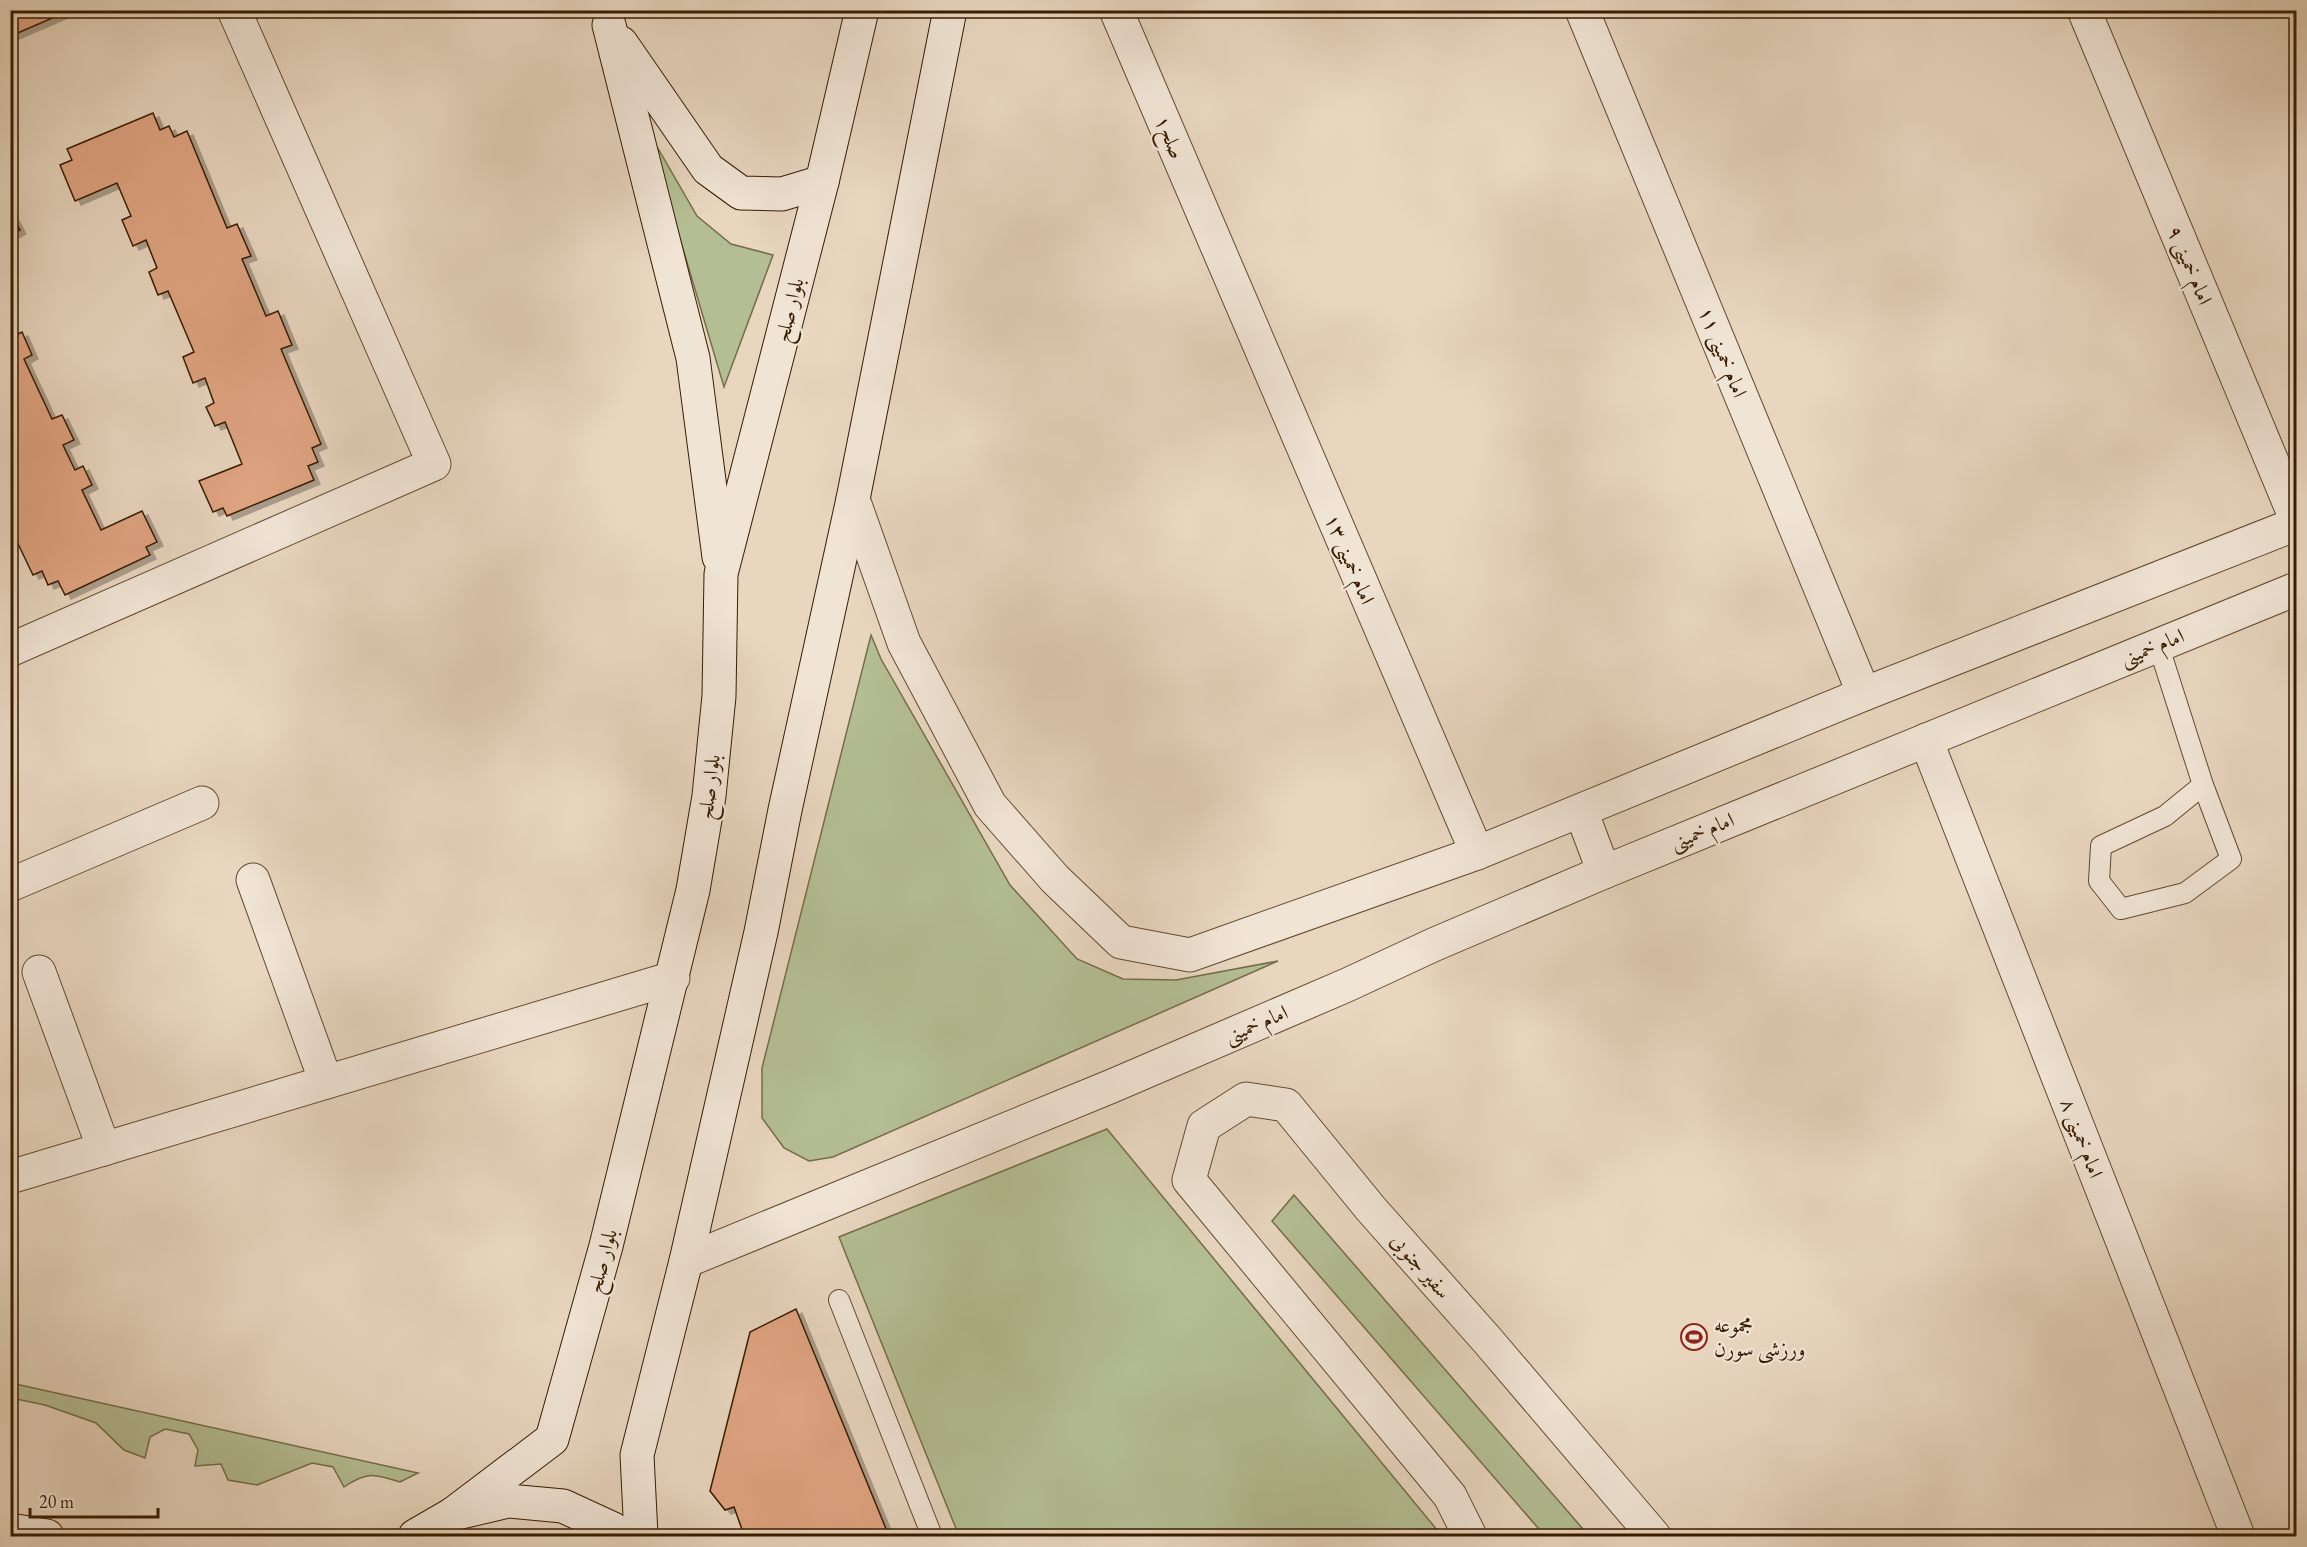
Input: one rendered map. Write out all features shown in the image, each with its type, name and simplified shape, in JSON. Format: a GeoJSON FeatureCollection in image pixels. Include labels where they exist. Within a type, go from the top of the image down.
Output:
{"type":"FeatureCollection","features":[{"type":"Feature","properties":{"kind":"street"},"geometry":{"type":"LineString","coordinates":[[10,650],[434,464],[234,10]]}},
{"type":"Feature","properties":{"kind":"street","name":"بلوار صلح"},"geometry":{"type":"LineString","coordinates":[[453,1514],[552,1439],[606,1246],[693,890],[709,796],[719,696],[721,574],[822,182],[862,10]]}},
{"type":"Feature","properties":{"kind":"street"},"geometry":{"type":"LineString","coordinates":[[641,1536],[637,1455],[686,1262],[761,932],[785,810],[853,499],[950,10]]}},
{"type":"Feature","properties":{"kind":"street","name":"۱صلح"},"geometry":{"type":"LineString","coordinates":[[1116,10],[1224,264]]}},
{"type":"Feature","properties":{"kind":"street","name":"امام خمینی ۱۱"},"geometry":{"type":"LineString","coordinates":[[1582,10],[1864,694]]}},
{"type":"Feature","properties":{"kind":"street","name":"امام خمینی ۹"},"geometry":{"type":"LineString","coordinates":[[2084,10],[2296,519]]}},
{"type":"Feature","properties":{"kind":"street"},"geometry":{"type":"LineString","coordinates":[[605,18],[708,169],[741,193],[782,195],[822,182]]}},
{"type":"Feature","properties":{"kind":"street"},"geometry":{"type":"LineString","coordinates":[[605,18],[693,358],[721,574]]}},
{"type":"Feature","properties":{"kind":"street","name":"امام خمینی ۱۳"},"geometry":{"type":"LineString","coordinates":[[1224,264],[1477,853]]}},
{"type":"Feature","properties":{"kind":"street"},"geometry":{"type":"LineString","coordinates":[[853,499],[904,643],[990,805],[1055,879],[1121,942],[1190,955],[1477,853],[1864,694],[2296,524]]}},
{"type":"Feature","properties":{"kind":"street","name":"امام خمینی"},"geometry":{"type":"LineString","coordinates":[[686,1262],[1112,1086],[1347,986],[1432,945],[1604,872],[2296,589]]}},
{"type":"Feature","properties":{"kind":"street","name":"امام خمینی ۸"},"geometry":{"type":"LineString","coordinates":[[1926,740],[2238,1536]]}},
{"type":"Feature","properties":{"kind":"street"},"geometry":{"type":"LineString","coordinates":[[10,885],[202,803]]}},
{"type":"Feature","properties":{"kind":"street"},"geometry":{"type":"LineString","coordinates":[[1581,811],[1604,872]]}},
{"type":"Feature","properties":{"kind":"street"},"geometry":{"type":"LineString","coordinates":[[253,880],[326,1082]]}},
{"type":"Feature","properties":{"kind":"street"},"geometry":{"type":"LineString","coordinates":[[39,972],[104,1149]]}},
{"type":"Feature","properties":{"kind":"street"},"geometry":{"type":"LineString","coordinates":[[10,1177],[673,978]]}},
{"type":"Feature","properties":{"kind":"street","name":"سفیر جنوبی"},"geometry":{"type":"LineString","coordinates":[[1470,1536],[1450,1496],[1189,1180],[1204,1125],[1246,1099],[1286,1104],[1371,1209],[1488,1341],[1654,1536]]}},
{"type":"Feature","properties":{"kind":"street"},"geometry":{"type":"LineString","coordinates":[[415,1536],[453,1514],[507,1501],[563,1506],[613,1529],[622,1536]]}},
{"type":"Feature","properties":{"kind":"street"},"geometry":{"type":"LineString","coordinates":[[10,1530],[47,1536]]}},
{"type":"Feature","properties":{"kind":"lane"},"geometry":{"type":"LineString","coordinates":[[2158,644],[2203,785],[2231,860],[2185,893],[2121,909],[2099,881],[2102,846],[2165,816],[2203,785]]}},
{"type":"Feature","properties":{"kind":"lane"},"geometry":{"type":"LineString","coordinates":[[839,1300],[932,1536]]}},
{"type":"Feature","properties":{"kind":"green space"},"geometry":{"type":"Polygon","coordinates":[[[648,131],[697,216],[731,244],[773,255],[724,387],[648,131]]]}},
{"type":"Feature","properties":{"kind":"green space"},"geometry":{"type":"Polygon","coordinates":[[[871,635],[881,659],[1010,885],[1077,959],[1123,979],[1176,980],[1278,961],[833,1157],[809,1161],[784,1148],[762,1118],[762,1068],[871,635]]]}},
{"type":"Feature","properties":{"kind":"green space"},"geometry":{"type":"Polygon","coordinates":[[[1107,1129],[1442,1536],[959,1536],[839,1237],[1107,1129]]]}},
{"type":"Feature","properties":{"kind":"green space"},"geometry":{"type":"Polygon","coordinates":[[[1294,1195],[1589,1536],[1545,1536],[1272,1221],[1294,1195]]]}},
{"type":"Feature","properties":{"kind":"green space"},"geometry":{"type":"Polygon","coordinates":[[[11,1383],[418,1473],[400,1482],[384,1477],[365,1476],[344,1487],[333,1467],[312,1463],[257,1485],[228,1480],[221,1464],[195,1466],[198,1450],[189,1434],[165,1429],[150,1437],[145,1458],[124,1450],[96,1423],[45,1405],[11,1398],[11,1383]]]}},
{"type":"Feature","properties":{"kind":"building"},"geometry":{"type":"Polygon","coordinates":[[[10,10],[71,10],[13,35],[10,30],[10,10]]]}},
{"type":"Feature","properties":{"kind":"building"},"geometry":{"type":"Polygon","coordinates":[[[153,113],[160,130],[169,126],[174,137],[187,131],[227,228],[237,224],[251,256],[242,259],[266,316],[278,311],[292,345],[281,349],[321,444],[312,448],[318,462],[308,466],[314,480],[227,516],[223,508],[213,512],[199,481],[242,464],[225,422],[215,426],[206,407],[214,403],[205,378],[193,383],[183,357],[194,352],[168,291],[158,295],[149,272],[157,268],[146,240],[133,246],[122,220],[131,216],[117,183],[75,201],[60,165],[72,160],[67,149],[153,113]]]}},
{"type":"Feature","properties":{"kind":"building"},"geometry":{"type":"Polygon","coordinates":[[[10,211],[20,230],[10,235],[10,211]]]}},
{"type":"Feature","properties":{"kind":"building"},"geometry":{"type":"Polygon","coordinates":[[[10,329],[14,336],[22,332],[32,355],[24,359],[52,419],[62,415],[74,440],[63,445],[75,470],[83,466],[92,485],[82,490],[101,530],[142,511],[157,542],[146,547],[150,555],[65,595],[58,581],[48,585],[42,571],[33,575],[10,527],[10,329]]]}},
{"type":"Feature","properties":{"kind":"building"},"geometry":{"type":"Polygon","coordinates":[[[796,1309],[889,1536],[752,1536],[750,1533],[744,1535],[734,1507],[725,1510],[710,1491],[750,1332],[796,1309]]]}},
{"type":"Feature","properties":{"kind":"place","name":"مجموعه ورزشی سورن"},"geometry":{"type":"Point","coordinates":[1694,1337]}}]}
